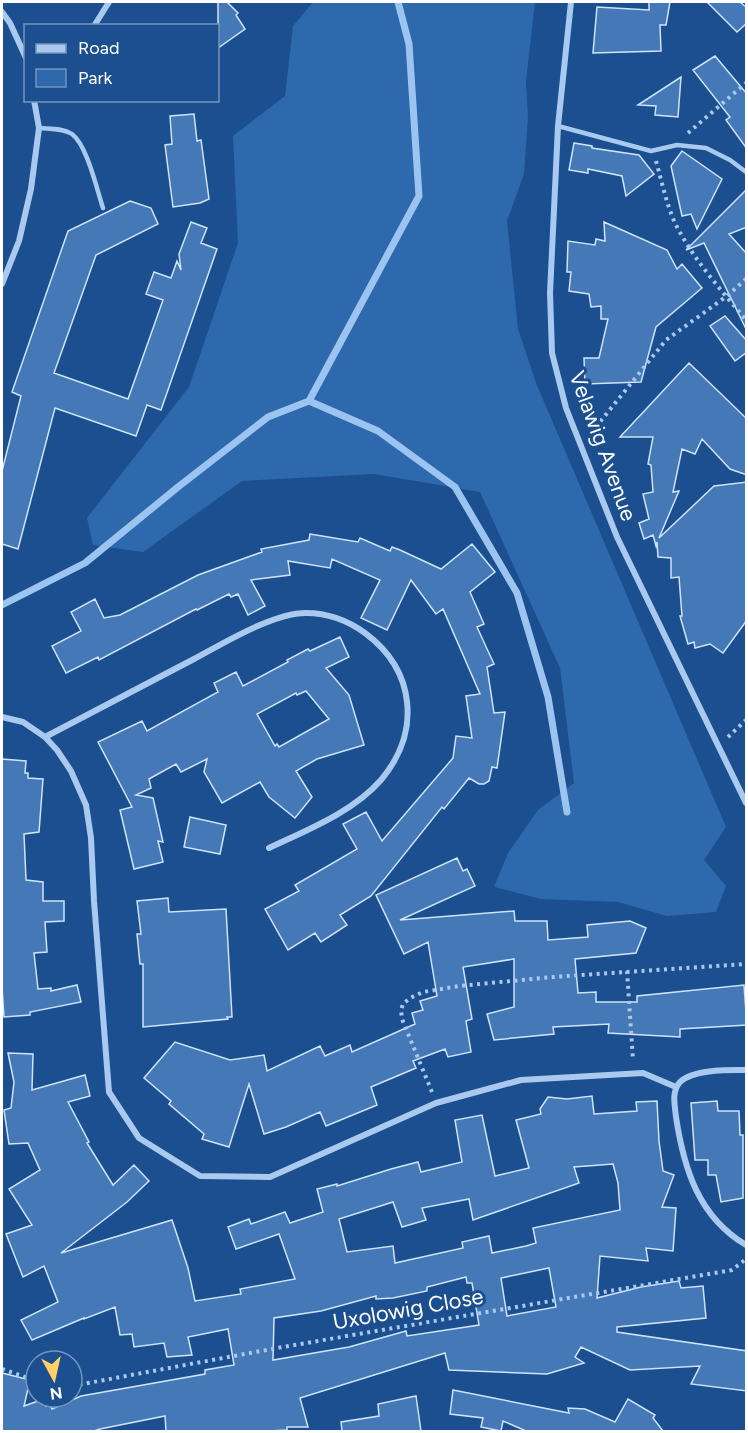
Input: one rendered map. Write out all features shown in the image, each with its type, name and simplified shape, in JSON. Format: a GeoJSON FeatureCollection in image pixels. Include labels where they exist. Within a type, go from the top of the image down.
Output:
{"type":"FeatureCollection","features":[{"type":"Feature","properties":{"kind":"street"},"geometry":{"type":"LineString","coordinates":[[95,24],[109,2]]}},
{"type":"Feature","properties":{"kind":"street","name":"Velawig Avenue"},"geometry":{"type":"LineString","coordinates":[[571,2],[558,126],[550,293],[552,353],[566,408],[617,537],[747,802]]}},
{"type":"Feature","properties":{"kind":"street"},"geometry":{"type":"LineString","coordinates":[[2,12],[10,23],[24,54]]}},
{"type":"Feature","properties":{"kind":"street"},"geometry":{"type":"LineString","coordinates":[[2,284],[19,241],[31,189],[39,128],[34,102]]}},
{"type":"Feature","properties":{"kind":"street"},"geometry":{"type":"LineString","coordinates":[[45,737],[247,631],[286,616],[304,613],[326,614],[351,623],[377,642],[404,679],[408,709],[404,735],[395,758],[381,779],[362,798],[315,826],[269,848]]}},
{"type":"Feature","properties":{"kind":"street"},"geometry":{"type":"LineString","coordinates":[[2,717],[23,722],[45,737],[71,771],[86,805],[92,838],[94,901],[109,1092],[139,1138],[200,1176],[270,1177],[436,1103],[521,1080],[643,1073],[676,1087]]}},
{"type":"Feature","properties":{"kind":"street"},"geometry":{"type":"LineString","coordinates":[[747,1070],[707,1071],[681,1080],[676,1087],[674,1097],[681,1149],[694,1187],[709,1212],[723,1228],[747,1245]]}},
{"type":"Feature","properties":{"kind":"lane"},"geometry":{"type":"LineString","coordinates":[[558,126],[651,151],[677,145],[692,145],[718,152],[747,172]]}},
{"type":"Feature","properties":{"kind":"lane"},"geometry":{"type":"LineString","coordinates":[[39,128],[59,129],[72,134],[81,144],[103,208]]}},
{"type":"Feature","properties":{"kind":"path"},"geometry":{"type":"LineString","coordinates":[[677,145],[681,139],[747,83]]}},
{"type":"Feature","properties":{"kind":"path"},"geometry":{"type":"LineString","coordinates":[[651,151],[675,223],[694,253],[747,320]]}},
{"type":"Feature","properties":{"kind":"path"},"geometry":{"type":"LineString","coordinates":[[581,445],[666,340],[747,279]]}},
{"type":"Feature","properties":{"kind":"path"},"geometry":{"type":"LineString","coordinates":[[719,745],[747,720]]}},
{"type":"Feature","properties":{"kind":"path"},"geometry":{"type":"LineString","coordinates":[[436,1103],[402,1019],[403,1004],[423,992],[459,986],[627,971],[747,964]]}},
{"type":"Feature","properties":{"kind":"path"},"geometry":{"type":"LineString","coordinates":[[627,971],[633,1074]]}},
{"type":"Feature","properties":{"kind":"path","name":"Uxolowig Close"},"geometry":{"type":"LineString","coordinates":[[84,1384],[732,1270],[747,1258]]}},
{"type":"Feature","properties":{"kind":"path"},"geometry":{"type":"LineString","coordinates":[[2,1369],[24,1377]]}},
{"type":"Feature","properties":{"kind":"green space"},"geometry":{"type":"Polygon","coordinates":[[[313,2],[535,2],[526,81],[528,117],[524,174],[507,221],[518,329],[536,383],[726,827],[704,860],[726,886],[716,912],[667,916],[618,902],[541,899],[494,887],[508,853],[538,810],[574,783],[560,668],[480,492],[374,474],[242,481],[143,552],[93,545],[87,518],[189,387],[238,243],[233,136],[285,96],[293,26],[313,2]]]}},
{"type":"Feature","properties":{"kind":"building"},"geometry":{"type":"Polygon","coordinates":[[[218,2],[227,2],[238,13],[236,15],[245,29],[219,47],[218,2]]]}},
{"type":"Feature","properties":{"kind":"building"},"geometry":{"type":"Polygon","coordinates":[[[649,2],[670,2],[666,25],[660,25],[661,51],[593,53],[597,7],[649,10],[649,2]]]}},
{"type":"Feature","properties":{"kind":"building"},"geometry":{"type":"Polygon","coordinates":[[[707,2],[740,2],[747,8],[747,23],[737,32],[707,2]]]}},
{"type":"Feature","properties":{"kind":"building"},"geometry":{"type":"Polygon","coordinates":[[[715,56],[747,94],[747,149],[726,120],[730,117],[693,70],[715,56]]]}},
{"type":"Feature","properties":{"kind":"building"},"geometry":{"type":"Polygon","coordinates":[[[681,77],[678,117],[655,115],[656,106],[638,105],[681,77]]]}},
{"type":"Feature","properties":{"kind":"building"},"geometry":{"type":"Polygon","coordinates":[[[194,114],[197,141],[201,140],[209,199],[200,203],[173,207],[165,145],[172,144],[170,116],[194,114]]]}},
{"type":"Feature","properties":{"kind":"building"},"geometry":{"type":"Polygon","coordinates":[[[574,143],[639,155],[654,174],[626,196],[622,176],[588,169],[588,173],[569,170],[574,143]]]}},
{"type":"Feature","properties":{"kind":"building"},"geometry":{"type":"Polygon","coordinates":[[[682,151],[722,179],[697,229],[691,214],[682,216],[671,166],[682,151]]]}},
{"type":"Feature","properties":{"kind":"building"},"geometry":{"type":"Polygon","coordinates":[[[747,189],[747,227],[729,234],[747,254],[747,331],[704,243],[686,250],[747,189]]]}},
{"type":"Feature","properties":{"kind":"building"},"geometry":{"type":"Polygon","coordinates":[[[130,201],[151,208],[158,224],[96,255],[54,373],[128,399],[163,300],[146,294],[154,272],[171,278],[177,261],[181,270],[179,254],[191,222],[207,228],[201,243],[217,249],[161,410],[147,405],[136,436],[55,408],[18,549],[2,544],[2,471],[21,396],[12,392],[68,231],[130,201]]]}},
{"type":"Feature","properties":{"kind":"building"},"geometry":{"type":"Polygon","coordinates":[[[604,222],[667,250],[677,269],[682,264],[702,288],[656,327],[641,382],[585,384],[584,358],[599,358],[608,319],[601,319],[601,306],[591,307],[589,294],[569,291],[571,272],[567,272],[568,241],[595,245],[596,239],[605,241],[604,222]]]}},
{"type":"Feature","properties":{"kind":"building"},"geometry":{"type":"Polygon","coordinates":[[[725,316],[747,341],[747,352],[735,361],[710,326],[725,316]]]}},
{"type":"Feature","properties":{"kind":"building"},"geometry":{"type":"Polygon","coordinates":[[[689,363],[747,419],[747,475],[730,469],[702,439],[695,454],[682,449],[673,492],[679,491],[659,538],[714,486],[747,482],[747,620],[723,653],[710,644],[695,648],[694,642],[688,644],[680,616],[682,616],[679,577],[671,578],[671,558],[658,557],[657,542],[656,546],[653,535],[644,539],[639,523],[649,519],[643,494],[653,492],[651,465],[648,464],[653,437],[620,437],[689,363]]]}},
{"type":"Feature","properties":{"kind":"building"},"geometry":{"type":"Polygon","coordinates":[[[310,534],[358,542],[360,538],[390,551],[392,547],[400,550],[441,569],[472,544],[495,572],[470,592],[484,624],[477,627],[494,664],[487,667],[494,713],[505,712],[497,768],[492,767],[489,781],[479,784],[469,778],[444,809],[442,807],[371,896],[340,915],[347,925],[321,942],[315,933],[288,950],[265,909],[299,891],[295,885],[357,849],[343,824],[366,812],[382,841],[453,758],[456,736],[472,738],[466,696],[480,694],[443,609],[436,614],[411,580],[387,630],[361,618],[380,580],[332,559],[330,568],[288,561],[290,575],[251,580],[265,606],[248,615],[238,594],[231,597],[229,594],[99,660],[98,657],[66,673],[52,646],[81,631],[71,612],[95,599],[104,618],[120,615],[198,575],[262,552],[261,549],[309,540],[310,534]]]}},
{"type":"Feature","properties":{"kind":"building"},"geometry":{"type":"Polygon","coordinates":[[[340,637],[349,657],[326,668],[349,695],[364,745],[317,759],[296,771],[312,797],[295,818],[269,797],[260,782],[222,803],[204,772],[207,759],[181,772],[176,764],[149,779],[151,788],[136,795],[153,798],[163,842],[158,841],[163,862],[134,869],[120,810],[132,807],[98,742],[142,721],[147,731],[218,692],[214,683],[236,672],[243,686],[308,649],[310,651],[340,637]],[[306,691],[297,695],[296,693],[257,714],[275,746],[277,744],[279,747],[329,719],[306,691]]]}},
{"type":"Feature","properties":{"kind":"building"},"geometry":{"type":"Polygon","coordinates":[[[2,759],[26,761],[25,773],[28,773],[28,778],[43,779],[39,832],[24,834],[26,880],[43,882],[43,901],[64,901],[64,921],[45,922],[47,952],[34,953],[38,989],[51,988],[51,991],[77,985],[81,1002],[30,1012],[30,1015],[4,1017],[2,987],[2,759]]]}},
{"type":"Feature","properties":{"kind":"building"},"geometry":{"type":"Polygon","coordinates":[[[190,817],[226,825],[220,854],[184,847],[190,817]]]}},
{"type":"Feature","properties":{"kind":"building"},"geometry":{"type":"Polygon","coordinates":[[[457,858],[463,871],[467,869],[475,886],[400,920],[514,911],[515,921],[547,921],[548,940],[588,937],[587,925],[630,921],[646,928],[636,953],[575,959],[578,993],[596,992],[596,1002],[637,1002],[637,996],[744,985],[747,1025],[680,1029],[680,1037],[608,1033],[609,1024],[553,1027],[554,1034],[494,1040],[487,1014],[514,1007],[514,959],[463,967],[472,1019],[466,1021],[471,1052],[448,1057],[445,1049],[413,1061],[416,1068],[371,1087],[377,1105],[326,1126],[320,1112],[264,1134],[249,1084],[229,1147],[202,1139],[204,1134],[169,1104],[171,1101],[144,1078],[175,1042],[230,1060],[264,1055],[267,1071],[320,1046],[325,1056],[350,1045],[352,1052],[415,1024],[412,1013],[423,1010],[420,1001],[437,996],[428,942],[404,954],[376,895],[457,858]]]}},
{"type":"Feature","properties":{"kind":"building"},"geometry":{"type":"Polygon","coordinates":[[[168,898],[169,912],[226,909],[232,1017],[143,1027],[143,964],[140,964],[137,934],[141,934],[137,901],[168,898]]]}},
{"type":"Feature","properties":{"kind":"building"},"geometry":{"type":"Polygon","coordinates":[[[8,1053],[33,1054],[32,1090],[85,1075],[90,1096],[68,1102],[89,1142],[87,1143],[113,1185],[134,1165],[149,1181],[127,1202],[61,1253],[172,1220],[188,1268],[195,1301],[241,1294],[240,1289],[295,1279],[279,1234],[236,1249],[228,1227],[249,1219],[251,1224],[285,1212],[290,1223],[323,1212],[317,1189],[337,1184],[337,1186],[418,1162],[421,1172],[462,1162],[455,1120],[482,1115],[495,1176],[529,1168],[516,1120],[541,1114],[540,1109],[548,1097],[567,1099],[592,1096],[594,1114],[637,1111],[636,1102],[657,1101],[663,1171],[674,1175],[662,1207],[676,1208],[673,1251],[646,1248],[648,1261],[600,1256],[597,1298],[641,1287],[679,1281],[681,1288],[703,1286],[706,1318],[617,1327],[617,1332],[747,1351],[747,1391],[691,1384],[700,1366],[630,1370],[581,1347],[575,1357],[584,1363],[547,1374],[449,1370],[445,1353],[300,1398],[308,1427],[287,1427],[287,1430],[269,1431],[166,1431],[165,1416],[94,1431],[2,1431],[2,1373],[24,1378],[24,1409],[84,1409],[84,1395],[205,1374],[205,1370],[234,1365],[228,1329],[188,1337],[192,1355],[167,1357],[164,1343],[134,1347],[132,1334],[120,1335],[115,1307],[32,1340],[21,1320],[58,1302],[44,1266],[23,1277],[6,1234],[32,1225],[9,1189],[40,1170],[28,1143],[9,1144],[4,1110],[11,1108],[14,1082],[8,1053]],[[613,1164],[574,1167],[579,1183],[473,1220],[469,1199],[422,1208],[426,1220],[402,1227],[393,1202],[339,1219],[347,1252],[393,1246],[395,1263],[463,1248],[462,1242],[489,1236],[492,1253],[536,1243],[533,1228],[620,1210],[618,1183],[613,1164]],[[549,1268],[501,1278],[507,1316],[556,1307],[549,1268]],[[466,1277],[427,1287],[427,1291],[393,1298],[376,1299],[376,1296],[321,1311],[274,1318],[273,1360],[349,1347],[406,1331],[407,1336],[479,1325],[472,1283],[467,1283],[466,1277]]]}},
{"type":"Feature","properties":{"kind":"building"},"geometry":{"type":"Polygon","coordinates":[[[717,1101],[718,1111],[739,1111],[740,1135],[743,1135],[743,1198],[721,1202],[716,1175],[708,1175],[708,1160],[695,1160],[691,1103],[717,1101]]]}},
{"type":"Feature","properties":{"kind":"building"},"geometry":{"type":"Polygon","coordinates":[[[453,1390],[569,1413],[568,1408],[585,1409],[615,1422],[628,1399],[655,1415],[653,1418],[663,1431],[526,1431],[503,1421],[501,1431],[481,1427],[483,1418],[450,1414],[453,1390]]]}},
{"type":"Feature","properties":{"kind":"building"},"geometry":{"type":"Polygon","coordinates":[[[416,1396],[421,1431],[342,1431],[341,1422],[379,1416],[378,1404],[416,1396]]]}},
{"type":"Feature","properties":{"kind":"waterway"},"geometry":{"type":"LineString","coordinates":[[398,2],[409,44],[419,196],[309,401],[378,431],[455,487],[517,593],[548,697],[567,812]]}},
{"type":"Feature","properties":{"kind":"waterway"},"geometry":{"type":"LineString","coordinates":[[2,605],[85,563],[268,417],[309,401]]}}]}
